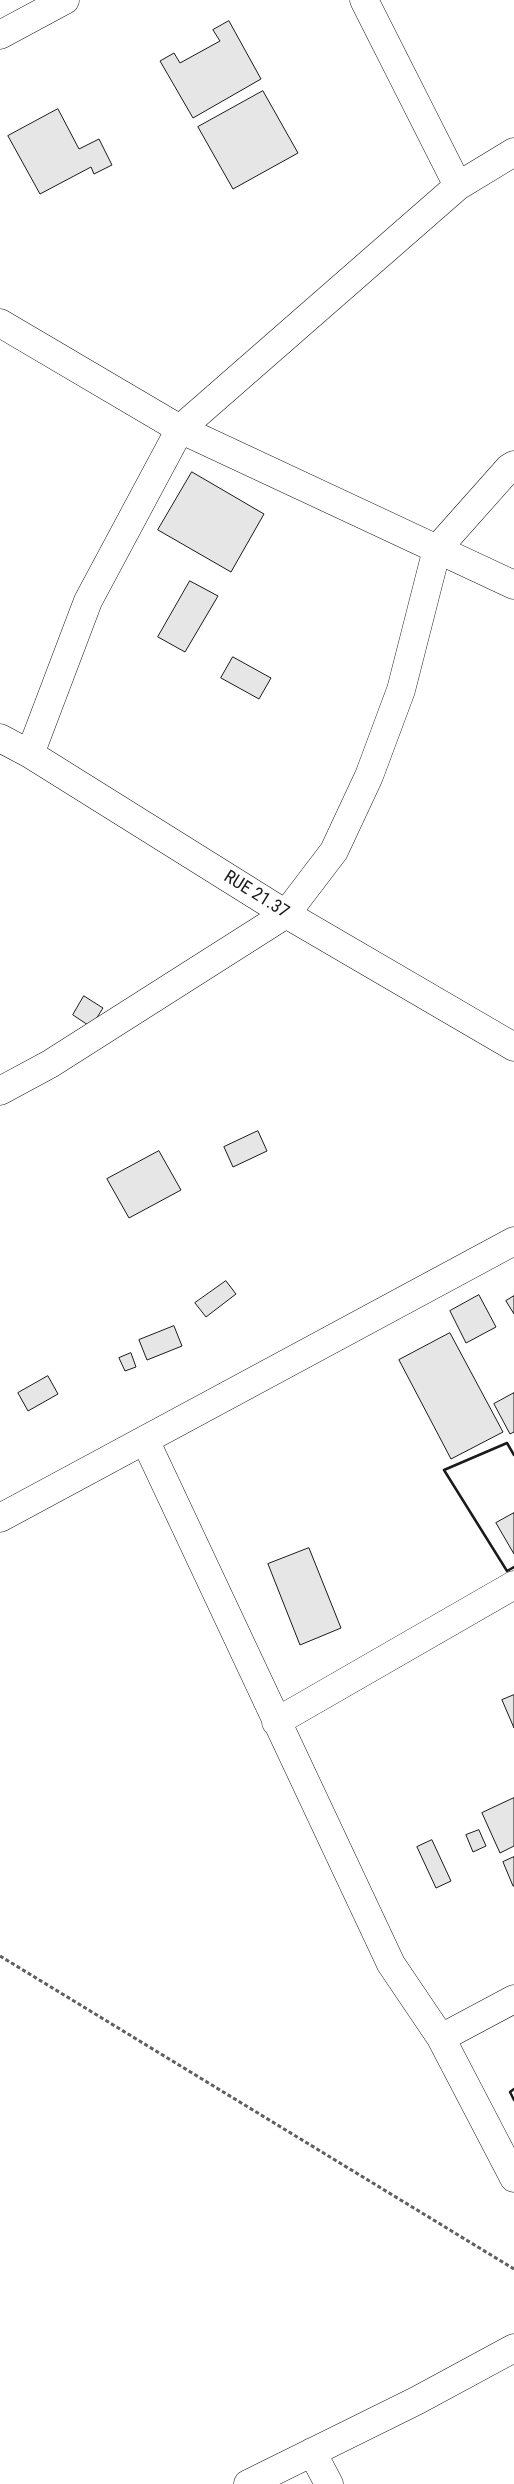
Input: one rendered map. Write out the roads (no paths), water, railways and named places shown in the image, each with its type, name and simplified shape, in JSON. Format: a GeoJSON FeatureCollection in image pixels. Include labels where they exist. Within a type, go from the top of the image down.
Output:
{"type":"FeatureCollection","features":[{"type":"Feature","properties":{"kind":"street"},"geometry":{"type":"LineString","coordinates":[[0,35],[65,0]]}},
{"type":"Feature","properties":{"kind":"street"},"geometry":{"type":"LineString","coordinates":[[364,0],[458,186]]}},
{"type":"Feature","properties":{"kind":"street"},"geometry":{"type":"LineString","coordinates":[[30,754],[88,602],[180,429],[458,186],[514,152]]}},
{"type":"Feature","properties":{"kind":"street"},"geometry":{"type":"LineString","coordinates":[[0,323],[180,429],[514,584]]}},
{"type":"Feature","properties":{"kind":"street"},"geometry":{"type":"LineString","coordinates":[[0,1091],[50,1064],[286,914],[334,851],[369,776],[401,690],[437,549],[509,468],[514,465]]}},
{"type":"Feature","properties":{"kind":"street","name":"RUE 21.37"},"geometry":{"type":"LineString","coordinates":[[0,738],[30,754],[286,914],[514,1048]]}},
{"type":"Feature","properties":{"kind":"street"},"geometry":{"type":"LineString","coordinates":[[0,1518],[514,1241]]}},
{"type":"Feature","properties":{"kind":"street"},"geometry":{"type":"LineString","coordinates":[[146,1440],[276,1722],[391,1964],[441,2038],[514,2178]]}},
{"type":"Feature","properties":{"kind":"street"},"geometry":{"type":"LineString","coordinates":[[276,1722],[514,1585]]}},
{"type":"Feature","properties":{"kind":"street"},"geometry":{"type":"LineString","coordinates":[[441,2038],[514,1999]]}},
{"type":"Feature","properties":{"kind":"street"},"geometry":{"type":"LineString","coordinates":[[248,2484],[416,2400],[514,2348]]}},
{"type":"Feature","properties":{"kind":"street"},"geometry":{"type":"LineString","coordinates":[[312,2452],[328,2484]]}}]}
